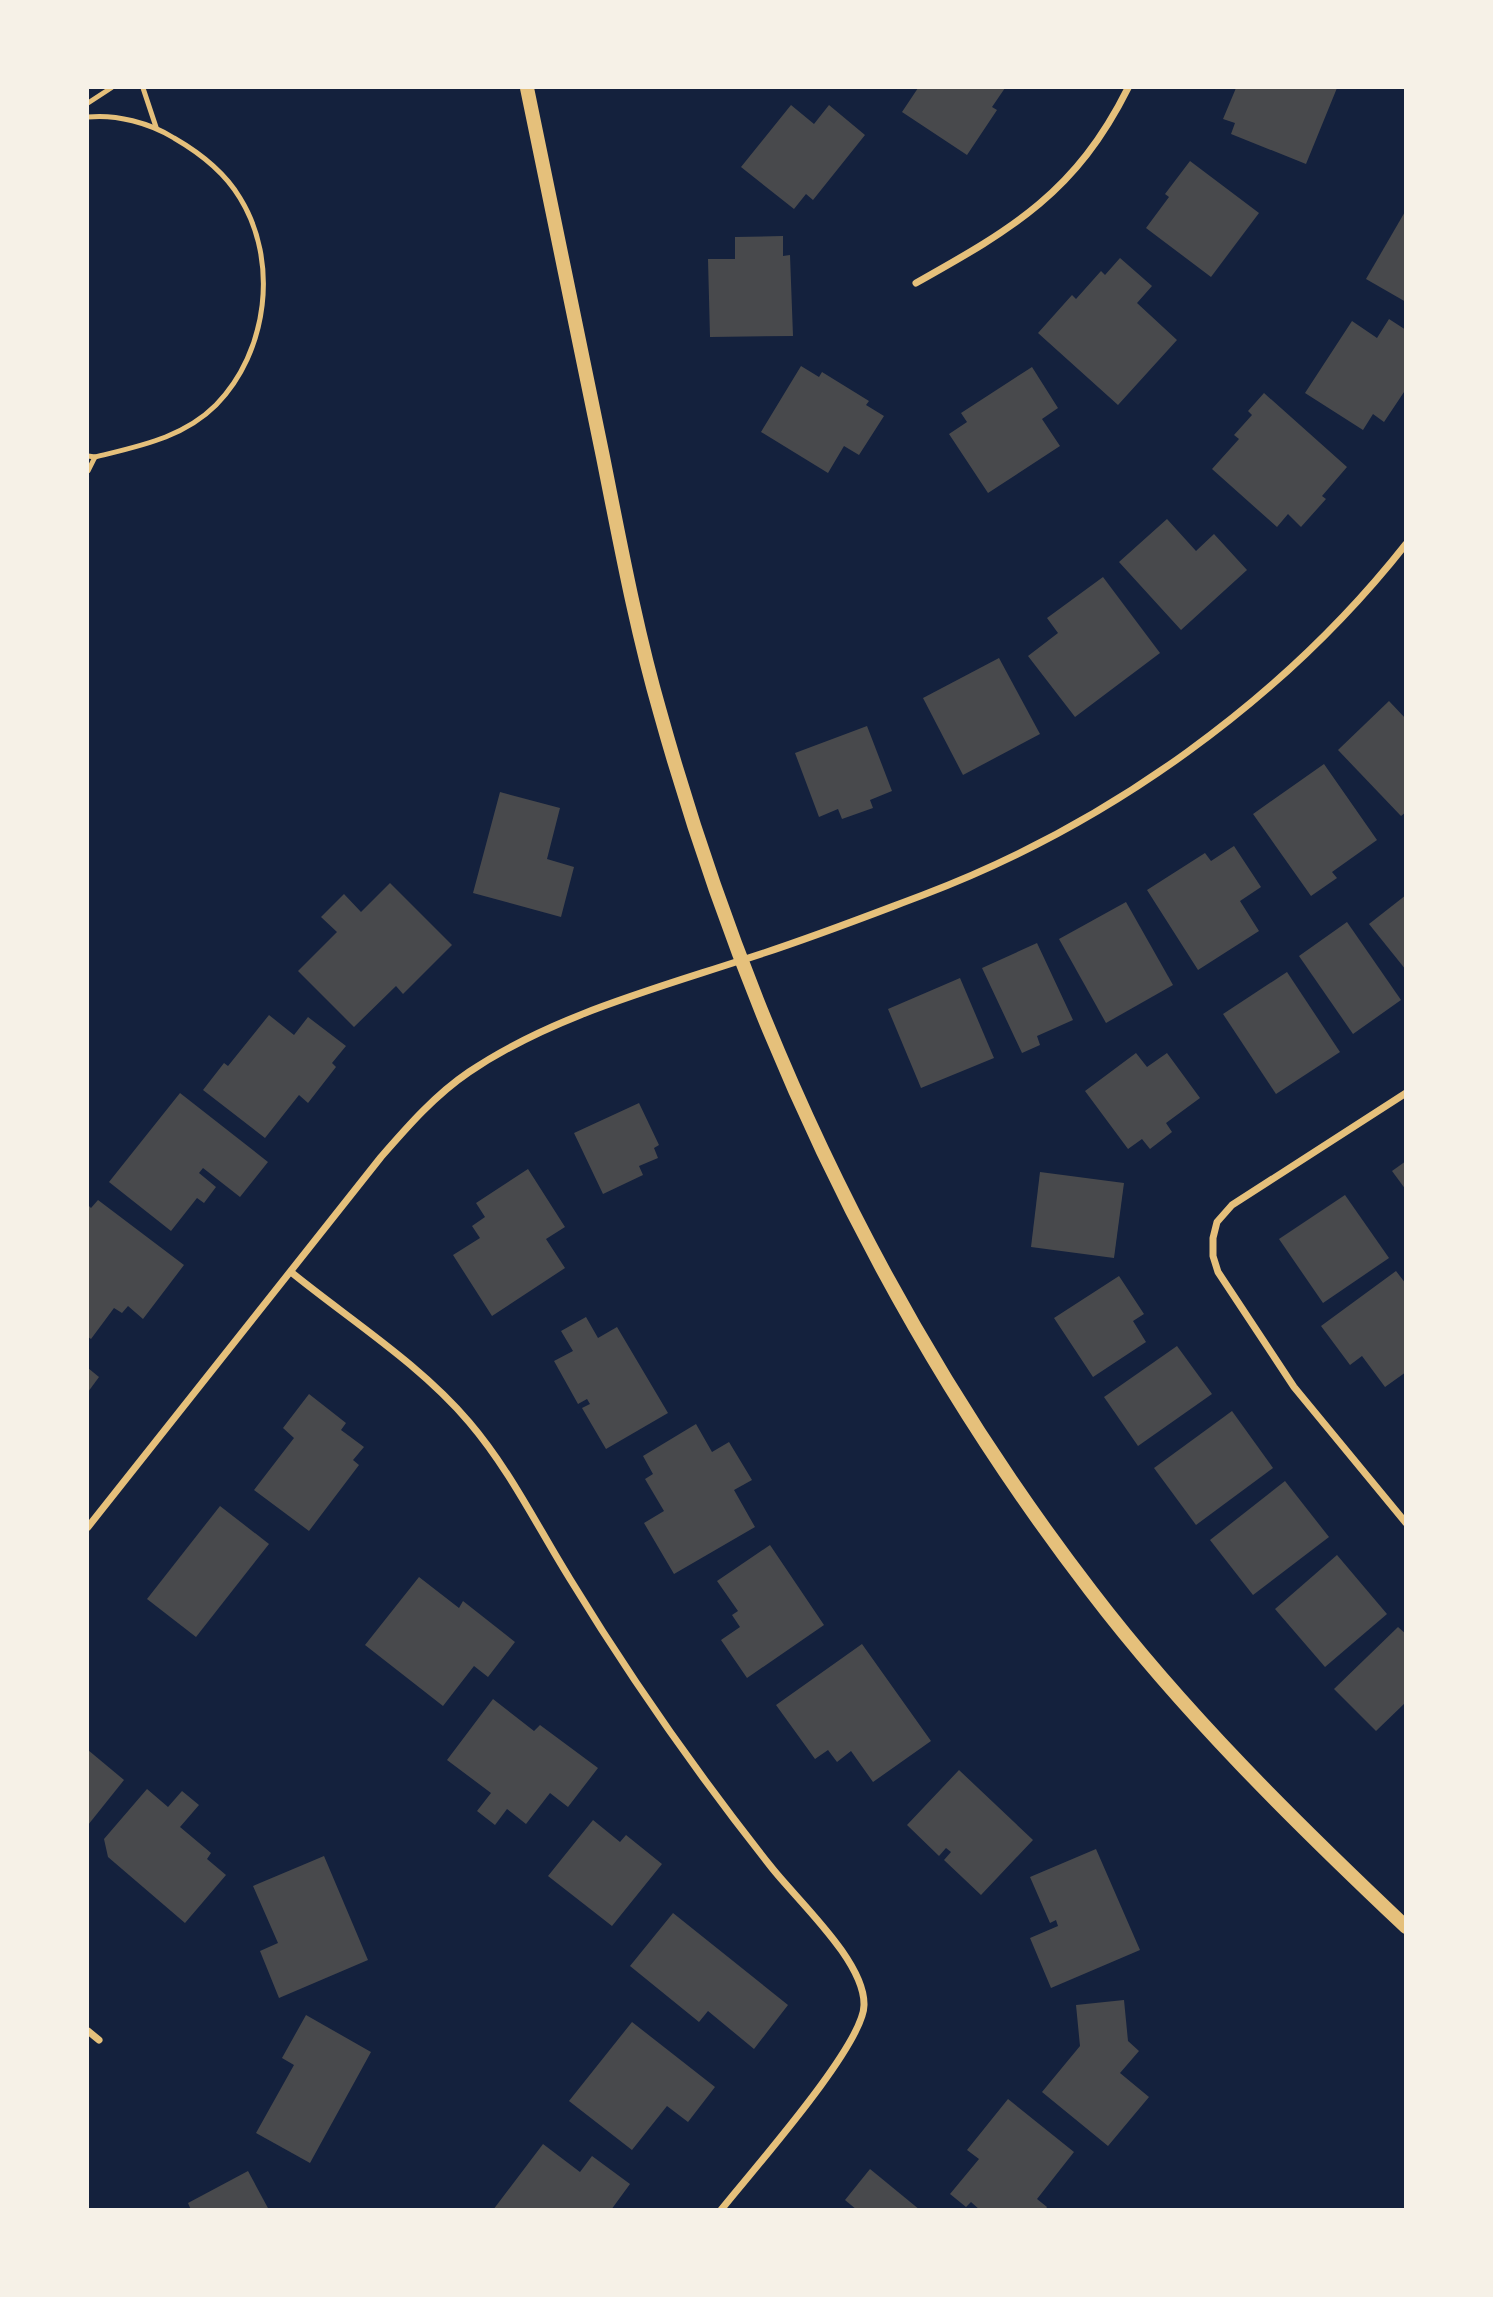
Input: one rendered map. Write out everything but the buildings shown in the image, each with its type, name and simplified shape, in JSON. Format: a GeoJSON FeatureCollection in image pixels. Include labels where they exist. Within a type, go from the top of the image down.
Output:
{"type":"FeatureCollection","features":[{"type":"Feature","properties":{"kind":"main road"},"geometry":{"type":"LineString","coordinates":[[527,88],[624,562],[656,696],[687,804],[739,961],[805,1118],[890,1286],[997,1457],[1091,1591],[1200,1720],[1308,1835],[1405,1927]]}},
{"type":"Feature","properties":{"kind":"street"},"geometry":{"type":"LineString","coordinates":[[916,283],[986,244],[1040,206],[1095,144],[1128,88]]}},
{"type":"Feature","properties":{"kind":"street"},"geometry":{"type":"LineString","coordinates":[[88,1527],[400,1135],[419,1113],[467,1074],[522,1042],[643,991],[739,961],[926,894],[1016,855],[1104,807],[1188,751],[1265,691],[1331,628],[1405,544]]}},
{"type":"Feature","properties":{"kind":"street"},"geometry":{"type":"LineString","coordinates":[[1405,1093],[1232,1205],[1217,1222],[1213,1256],[1227,1287],[1294,1387],[1405,1523]]}},
{"type":"Feature","properties":{"kind":"street"},"geometry":{"type":"LineString","coordinates":[[291,1272],[428,1381],[474,1429],[503,1466],[570,1579],[723,1807],[843,1954],[860,1982],[865,2009],[846,2052],[721,2210]]}},
{"type":"Feature","properties":{"kind":"street"},"geometry":{"type":"LineString","coordinates":[[88,2031],[99,2040]]}},
{"type":"Feature","properties":{"kind":"lane"},"geometry":{"type":"LineString","coordinates":[[88,103],[111,88]]}},
{"type":"Feature","properties":{"kind":"lane"},"geometry":{"type":"LineString","coordinates":[[143,88],[156,127]]}},
{"type":"Feature","properties":{"kind":"lane"},"geometry":{"type":"LineString","coordinates":[[88,117],[101,116],[156,127],[204,155],[240,198],[261,250],[264,306],[248,359],[216,405],[171,438],[95,457],[88,456]]}},
{"type":"Feature","properties":{"kind":"lane"},"geometry":{"type":"LineString","coordinates":[[88,471],[95,457]]}}]}
